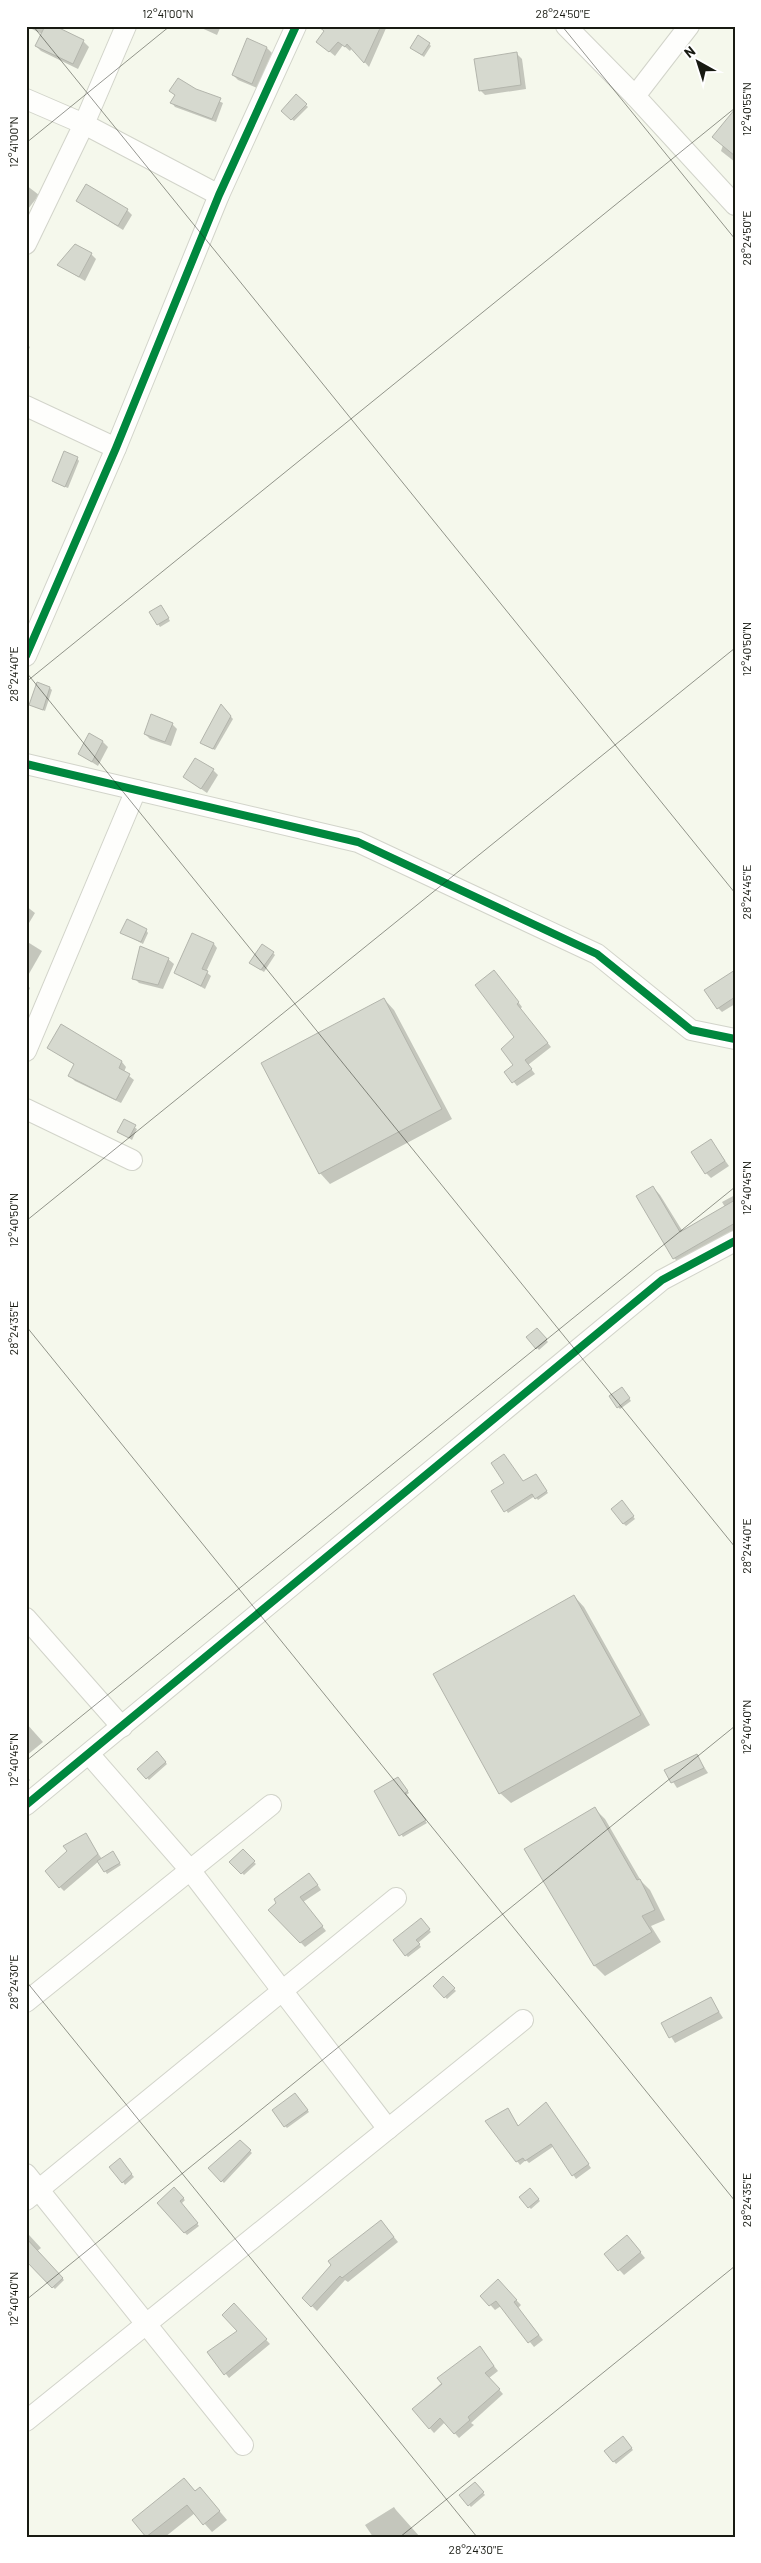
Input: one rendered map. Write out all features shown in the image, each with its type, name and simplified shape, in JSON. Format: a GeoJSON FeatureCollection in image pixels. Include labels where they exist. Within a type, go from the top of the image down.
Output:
{"type":"FeatureCollection","features":[{"type":"Feature","properties":{"kind":"street"},"geometry":{"type":"LineString","coordinates":[[26,244],[84,124],[126,26]]}},
{"type":"Feature","properties":{"kind":"street"},"geometry":{"type":"LineString","coordinates":[[26,656],[116,448],[220,195],[296,26]]}},
{"type":"Feature","properties":{"kind":"street"},"geometry":{"type":"LineString","coordinates":[[566,26],[635,96],[735,205]]}},
{"type":"Feature","properties":{"kind":"street"},"geometry":{"type":"LineString","coordinates":[[635,96],[689,26]]}},
{"type":"Feature","properties":{"kind":"street"},"geometry":{"type":"LineString","coordinates":[[26,100],[84,124],[220,195]]}},
{"type":"Feature","properties":{"kind":"street"},"geometry":{"type":"LineString","coordinates":[[26,406],[116,448]]}},
{"type":"Feature","properties":{"kind":"street"},"geometry":{"type":"LineString","coordinates":[[26,764],[358,842],[597,954],[691,1030],[735,1039]]}},
{"type":"Feature","properties":{"kind":"street"},"geometry":{"type":"LineString","coordinates":[[26,1051],[136,790]]}},
{"type":"Feature","properties":{"kind":"street"},"geometry":{"type":"LineString","coordinates":[[26,1110],[132,1160]]}},
{"type":"Feature","properties":{"kind":"street"},"geometry":{"type":"LineString","coordinates":[[26,1805],[662,1280],[735,1241]]}},
{"type":"Feature","properties":{"kind":"street"},"geometry":{"type":"LineString","coordinates":[[26,1618],[122,1727]]}},
{"type":"Feature","properties":{"kind":"street"},"geometry":{"type":"LineString","coordinates":[[89,1754],[190,1870],[388,2129]]}},
{"type":"Feature","properties":{"kind":"street"},"geometry":{"type":"LineString","coordinates":[[26,2002],[271,1805]]}},
{"type":"Feature","properties":{"kind":"street"},"geometry":{"type":"LineString","coordinates":[[33,2195],[396,1898]]}},
{"type":"Feature","properties":{"kind":"street"},"geometry":{"type":"LineString","coordinates":[[26,2421],[523,2020]]}},
{"type":"Feature","properties":{"kind":"street"},"geometry":{"type":"LineString","coordinates":[[26,2174],[33,2195],[146,2324],[243,2445]]}},
{"type":"Feature","properties":{"kind":"building"},"geometry":{"type":"Polygon","coordinates":[[[45,26],[55,26],[84,40],[73,64],[35,46],[45,26]]]}},
{"type":"Feature","properties":{"kind":"building"},"geometry":{"type":"Polygon","coordinates":[[[318,26],[381,26],[364,63],[347,44],[345,47],[338,42],[329,52],[316,42],[324,31],[318,26]]]}},
{"type":"Feature","properties":{"kind":"building"},"geometry":{"type":"Polygon","coordinates":[[[418,35],[430,43],[422,55],[410,48],[418,35]]]}},
{"type":"Feature","properties":{"kind":"building"},"geometry":{"type":"Polygon","coordinates":[[[247,38],[267,47],[252,84],[232,75],[247,38]]]}},
{"type":"Feature","properties":{"kind":"building"},"geometry":{"type":"Polygon","coordinates":[[[517,52],[521,85],[479,91],[474,59],[517,52]]]}},
{"type":"Feature","properties":{"kind":"building"},"geometry":{"type":"Polygon","coordinates":[[[178,78],[196,89],[221,98],[212,119],[170,103],[175,95],[169,91],[178,78]]]}},
{"type":"Feature","properties":{"kind":"building"},"geometry":{"type":"Polygon","coordinates":[[[296,94],[307,104],[291,120],[281,111],[296,94]]]}},
{"type":"Feature","properties":{"kind":"building"},"geometry":{"type":"Polygon","coordinates":[[[735,109],[735,156],[712,137],[735,109]]]}},
{"type":"Feature","properties":{"kind":"building"},"geometry":{"type":"Polygon","coordinates":[[[86,184],[128,209],[118,226],[76,201],[86,184]]]}},
{"type":"Feature","properties":{"kind":"building"},"geometry":{"type":"Polygon","coordinates":[[[75,244],[92,253],[79,277],[57,265],[75,244]]]}},
{"type":"Feature","properties":{"kind":"building"},"geometry":{"type":"Polygon","coordinates":[[[64,451],[78,457],[65,487],[52,481],[64,451]]]}},
{"type":"Feature","properties":{"kind":"building"},"geometry":{"type":"Polygon","coordinates":[[[161,605],[169,618],[157,625],[149,612],[161,605]]]}},
{"type":"Feature","properties":{"kind":"building"},"geometry":{"type":"Polygon","coordinates":[[[37,682],[50,687],[43,710],[29,705],[37,682]]]}},
{"type":"Feature","properties":{"kind":"building"},"geometry":{"type":"Polygon","coordinates":[[[221,704],[231,716],[213,749],[200,743],[221,704]]]}},
{"type":"Feature","properties":{"kind":"building"},"geometry":{"type":"Polygon","coordinates":[[[151,714],[173,723],[165,742],[144,734],[151,714]]]}},
{"type":"Feature","properties":{"kind":"building"},"geometry":{"type":"Polygon","coordinates":[[[89,733],[103,741],[92,762],[78,754],[89,733]]]}},
{"type":"Feature","properties":{"kind":"building"},"geometry":{"type":"Polygon","coordinates":[[[195,758],[214,769],[201,789],[183,777],[195,758]]]}},
{"type":"Feature","properties":{"kind":"building"},"geometry":{"type":"Polygon","coordinates":[[[127,919],[147,929],[141,942],[120,933],[127,919]]]}},
{"type":"Feature","properties":{"kind":"building"},"geometry":{"type":"Polygon","coordinates":[[[192,933],[214,943],[202,969],[208,971],[201,986],[174,973],[192,933]]]}},
{"type":"Feature","properties":{"kind":"building"},"geometry":{"type":"Polygon","coordinates":[[[262,944],[274,952],[261,970],[249,963],[262,944]]]}},
{"type":"Feature","properties":{"kind":"building"},"geometry":{"type":"Polygon","coordinates":[[[140,946],[169,958],[158,985],[132,979],[140,946]]]}},
{"type":"Feature","properties":{"kind":"building"},"geometry":{"type":"Polygon","coordinates":[[[494,970],[519,1002],[517,1004],[548,1043],[525,1060],[532,1069],[512,1083],[504,1072],[513,1065],[501,1049],[514,1037],[475,985],[494,970]]]}},
{"type":"Feature","properties":{"kind":"building"},"geometry":{"type":"Polygon","coordinates":[[[735,970],[735,997],[717,1009],[704,990],[735,970]]]}},
{"type":"Feature","properties":{"kind":"building"},"geometry":{"type":"Polygon","coordinates":[[[384,998],[442,1109],[319,1174],[261,1063],[384,998]]]}},
{"type":"Feature","properties":{"kind":"building"},"geometry":{"type":"Polygon","coordinates":[[[61,1024],[122,1061],[119,1068],[130,1074],[116,1100],[68,1076],[74,1064],[47,1048],[61,1024]]]}},
{"type":"Feature","properties":{"kind":"building"},"geometry":{"type":"Polygon","coordinates":[[[124,1119],[136,1125],[129,1138],[117,1132],[124,1119]]]}},
{"type":"Feature","properties":{"kind":"building"},"geometry":{"type":"Polygon","coordinates":[[[711,1139],[725,1161],[705,1174],[691,1152],[711,1139]]]}},
{"type":"Feature","properties":{"kind":"building"},"geometry":{"type":"Polygon","coordinates":[[[653,1186],[680,1232],[735,1200],[735,1223],[673,1259],[636,1196],[653,1186]]]}},
{"type":"Feature","properties":{"kind":"building"},"geometry":{"type":"Polygon","coordinates":[[[537,1328],[547,1339],[536,1349],[526,1337],[537,1328]]]}},
{"type":"Feature","properties":{"kind":"building"},"geometry":{"type":"Polygon","coordinates":[[[622,1387],[630,1398],[617,1408],[609,1396],[622,1387]]]}},
{"type":"Feature","properties":{"kind":"building"},"geometry":{"type":"Polygon","coordinates":[[[504,1454],[523,1481],[536,1474],[547,1491],[535,1499],[532,1494],[504,1512],[491,1491],[504,1483],[491,1463],[504,1454]]]}},
{"type":"Feature","properties":{"kind":"building"},"geometry":{"type":"Polygon","coordinates":[[[622,1500],[634,1516],[623,1524],[611,1509],[622,1500]]]}},
{"type":"Feature","properties":{"kind":"building"},"geometry":{"type":"Polygon","coordinates":[[[574,1595],[641,1715],[499,1794],[433,1674],[574,1595]]]}},
{"type":"Feature","properties":{"kind":"building"},"geometry":{"type":"Polygon","coordinates":[[[157,1751],[166,1762],[146,1779],[137,1769],[157,1751]]]}},
{"type":"Feature","properties":{"kind":"building"},"geometry":{"type":"Polygon","coordinates":[[[697,1754],[704,1768],[671,1783],[664,1770],[697,1754]]]}},
{"type":"Feature","properties":{"kind":"building"},"geometry":{"type":"Polygon","coordinates":[[[398,1777],[408,1791],[405,1793],[426,1820],[399,1836],[374,1791],[398,1777]]]}},
{"type":"Feature","properties":{"kind":"building"},"geometry":{"type":"Polygon","coordinates":[[[595,1807],[637,1880],[640,1879],[655,1910],[642,1916],[652,1932],[594,1966],[524,1849],[595,1807]]]}},
{"type":"Feature","properties":{"kind":"building"},"geometry":{"type":"Polygon","coordinates":[[[86,1833],[98,1854],[59,1888],[45,1871],[67,1851],[63,1846],[86,1833]]]}},
{"type":"Feature","properties":{"kind":"building"},"geometry":{"type":"Polygon","coordinates":[[[243,1849],[255,1861],[241,1874],[229,1862],[243,1849]]]}},
{"type":"Feature","properties":{"kind":"building"},"geometry":{"type":"Polygon","coordinates":[[[113,1851],[120,1863],[104,1872],[97,1861],[113,1851]]]}},
{"type":"Feature","properties":{"kind":"building"},"geometry":{"type":"Polygon","coordinates":[[[309,1873],[318,1885],[300,1897],[323,1926],[300,1943],[268,1910],[276,1903],[274,1899],[309,1873]]]}},
{"type":"Feature","properties":{"kind":"building"},"geometry":{"type":"Polygon","coordinates":[[[421,1918],[430,1929],[416,1940],[420,1944],[405,1956],[393,1940],[421,1918]]]}},
{"type":"Feature","properties":{"kind":"building"},"geometry":{"type":"Polygon","coordinates":[[[443,1976],[455,1988],[444,1998],[433,1986],[443,1976]]]}},
{"type":"Feature","properties":{"kind":"building"},"geometry":{"type":"Polygon","coordinates":[[[711,1997],[719,2012],[669,2038],[661,2023],[711,1997]]]}},
{"type":"Feature","properties":{"kind":"building"},"geometry":{"type":"Polygon","coordinates":[[[295,2093],[308,2110],[284,2127],[272,2110],[295,2093]]]}},
{"type":"Feature","properties":{"kind":"building"},"geometry":{"type":"Polygon","coordinates":[[[546,2102],[589,2164],[572,2176],[551,2144],[525,2161],[523,2158],[516,2162],[485,2121],[508,2108],[518,2126],[546,2102]]]}},
{"type":"Feature","properties":{"kind":"building"},"geometry":{"type":"Polygon","coordinates":[[[240,2140],[251,2150],[221,2182],[208,2168],[240,2140]]]}},
{"type":"Feature","properties":{"kind":"building"},"geometry":{"type":"Polygon","coordinates":[[[120,2158],[132,2174],[122,2183],[109,2167],[120,2158]]]}},
{"type":"Feature","properties":{"kind":"building"},"geometry":{"type":"Polygon","coordinates":[[[174,2187],[184,2198],[180,2201],[198,2223],[184,2233],[157,2203],[174,2187]]]}},
{"type":"Feature","properties":{"kind":"building"},"geometry":{"type":"Polygon","coordinates":[[[530,2188],[539,2199],[528,2208],[519,2197],[530,2188]]]}},
{"type":"Feature","properties":{"kind":"building"},"geometry":{"type":"Polygon","coordinates":[[[381,2220],[394,2237],[342,2278],[340,2276],[311,2307],[302,2298],[331,2265],[328,2261],[381,2220]]]}},
{"type":"Feature","properties":{"kind":"building"},"geometry":{"type":"Polygon","coordinates":[[[627,2235],[641,2252],[618,2271],[604,2254],[627,2235]]]}},
{"type":"Feature","properties":{"kind":"building"},"geometry":{"type":"Polygon","coordinates":[[[26,2238],[63,2278],[52,2288],[26,2261],[26,2238]]]}},
{"type":"Feature","properties":{"kind":"building"},"geometry":{"type":"Polygon","coordinates":[[[498,2279],[517,2300],[514,2302],[539,2335],[528,2343],[496,2301],[489,2306],[480,2296],[498,2279]]]}},
{"type":"Feature","properties":{"kind":"building"},"geometry":{"type":"Polygon","coordinates":[[[234,2303],[267,2339],[224,2375],[207,2352],[237,2331],[222,2315],[234,2303]]]}},
{"type":"Feature","properties":{"kind":"building"},"geometry":{"type":"Polygon","coordinates":[[[480,2346],[494,2366],[485,2373],[500,2389],[468,2417],[470,2420],[454,2434],[440,2418],[429,2429],[412,2409],[442,2384],[437,2378],[480,2346]]]}},
{"type":"Feature","properties":{"kind":"building"},"geometry":{"type":"Polygon","coordinates":[[[623,2436],[632,2448],[613,2462],[604,2451],[623,2436]]]}},
{"type":"Feature","properties":{"kind":"building"},"geometry":{"type":"Polygon","coordinates":[[[184,2478],[195,2491],[200,2487],[220,2511],[203,2525],[187,2505],[146,2537],[132,2520],[184,2478]]]}},
{"type":"Feature","properties":{"kind":"building"},"geometry":{"type":"Polygon","coordinates":[[[475,2482],[484,2492],[468,2506],[459,2495],[475,2482]]]}},
{"type":"Feature","properties":{"kind":"cycle path"},"geometry":{"type":"LineString","coordinates":[[26,656],[116,448],[219,195],[296,26]]}},
{"type":"Feature","properties":{"kind":"cycle path"},"geometry":{"type":"LineString","coordinates":[[26,764],[358,842],[597,954],[691,1030],[735,1039]]}},
{"type":"Feature","properties":{"kind":"cycle path"},"geometry":{"type":"LineString","coordinates":[[26,1805],[662,1280],[735,1241]]}}]}
